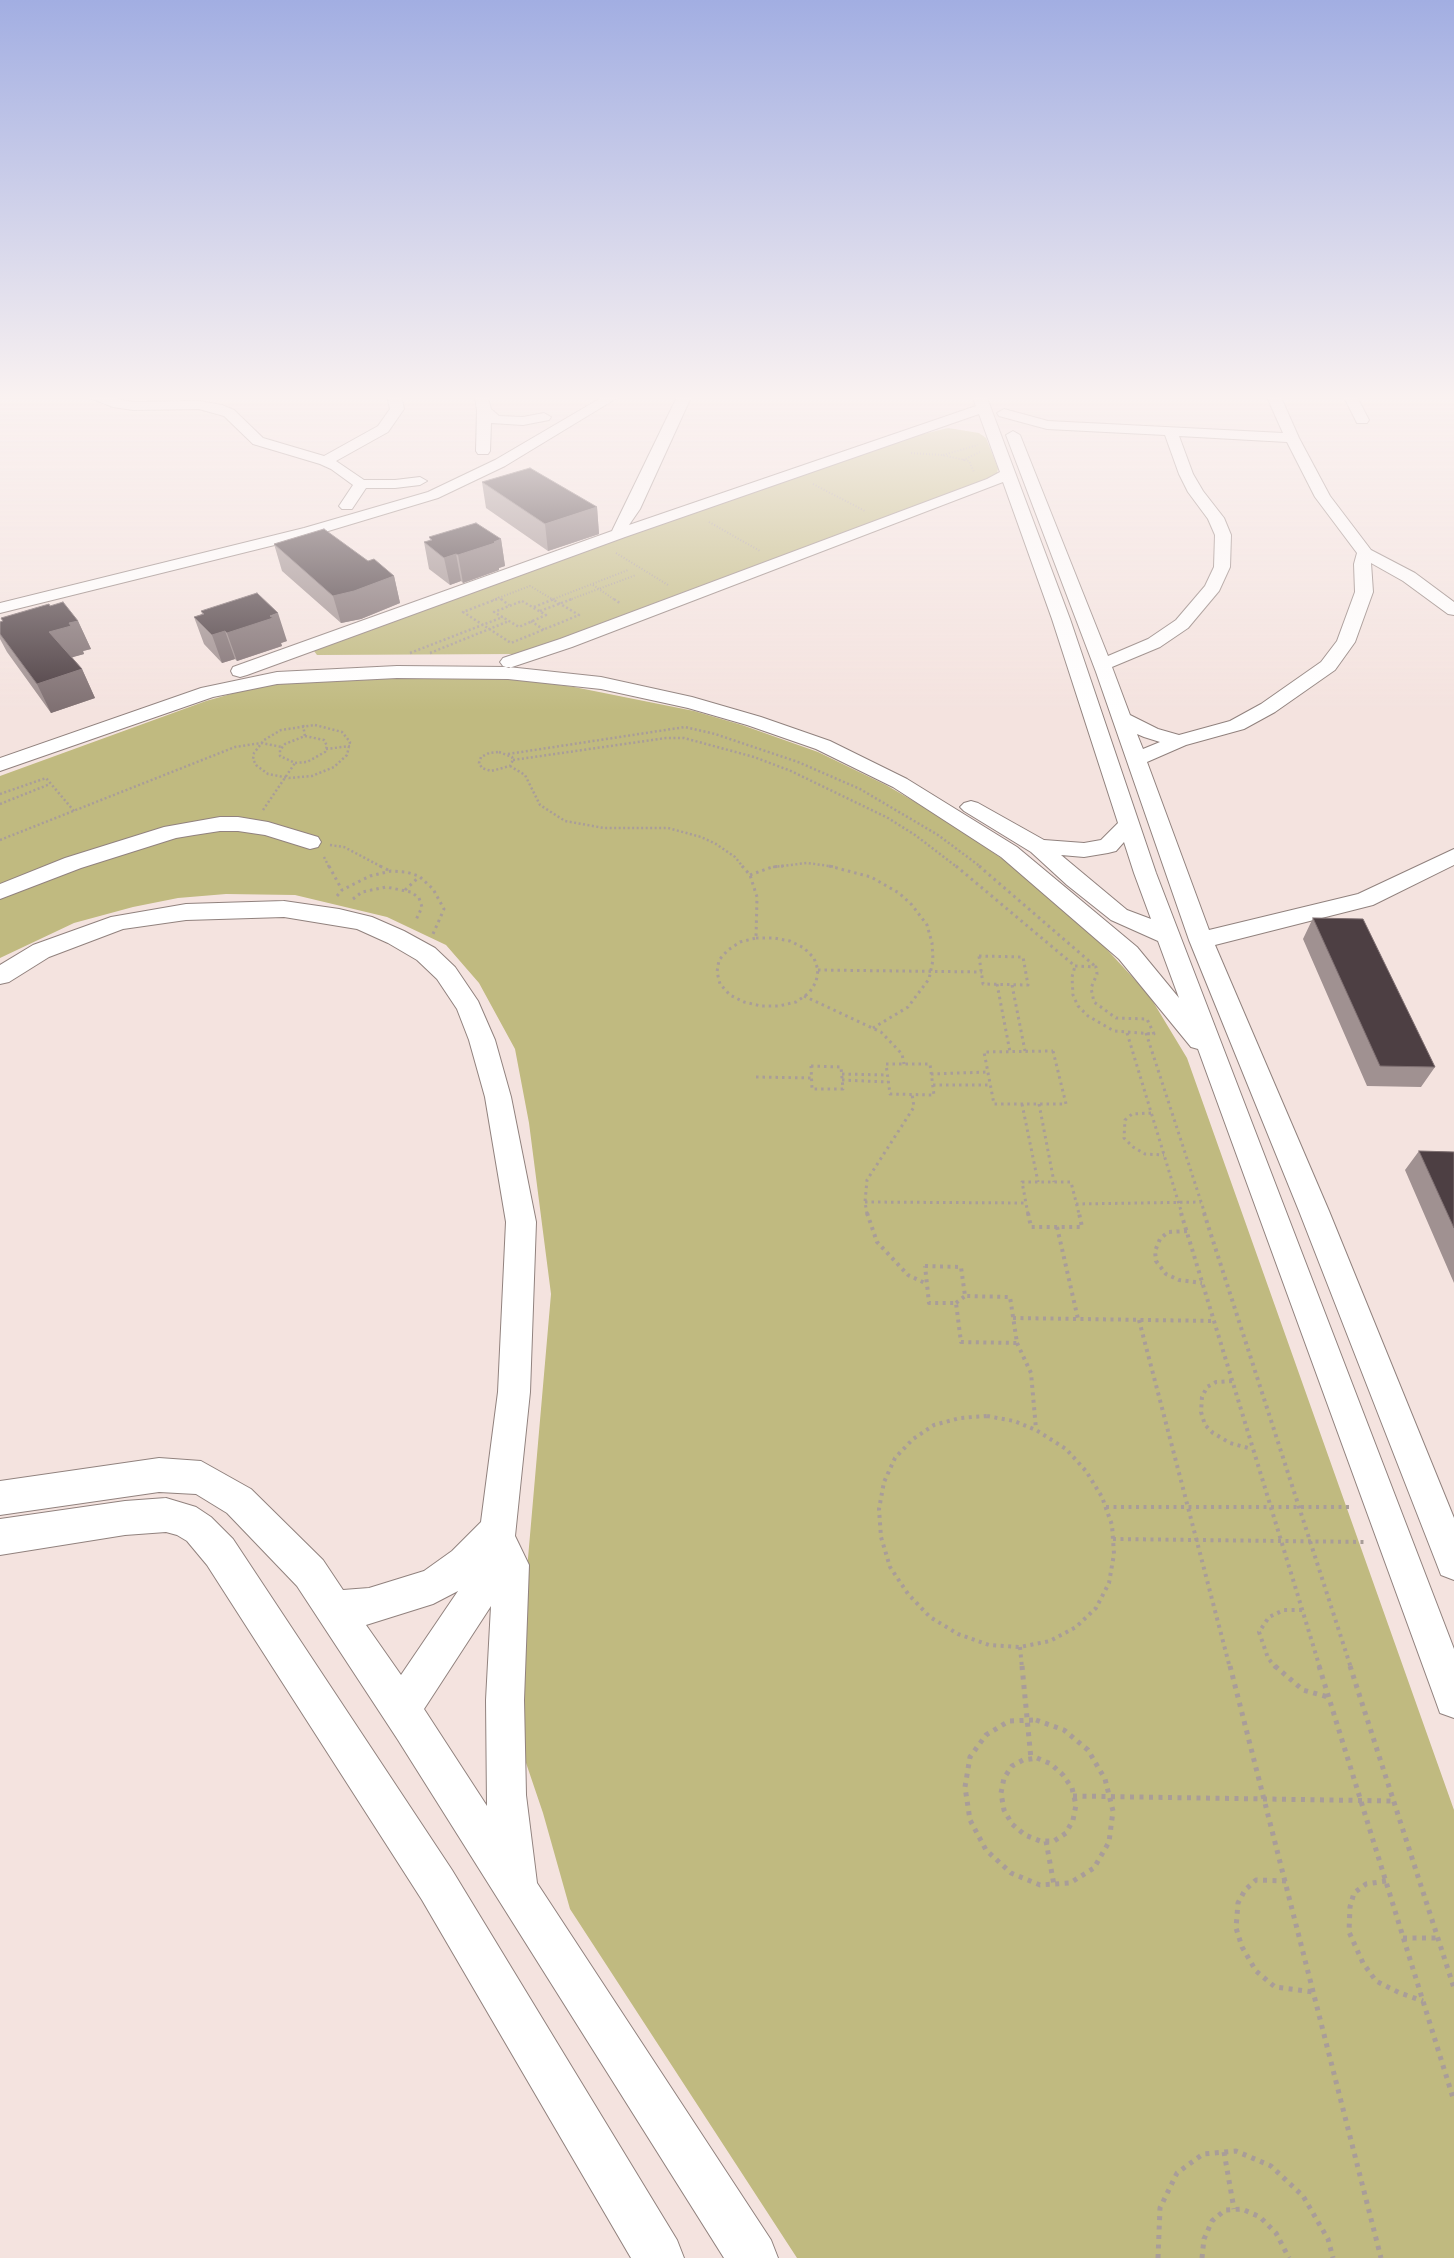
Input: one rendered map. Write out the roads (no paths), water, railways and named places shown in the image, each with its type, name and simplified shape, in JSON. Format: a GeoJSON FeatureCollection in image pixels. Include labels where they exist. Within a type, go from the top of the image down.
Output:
{"type":"FeatureCollection","features":[{"type":"Feature","properties":{"kind":"street"},"geometry":{"type":"LineString","coordinates":[[348,506],[351,500]]}},
{"type":"Feature","properties":{"kind":"street"},"geometry":{"type":"LineString","coordinates":[[328,511],[364,500]]}},
{"type":"Feature","properties":{"kind":"street"},"geometry":{"type":"LineString","coordinates":[[0,608],[309,532],[416,500]]}},
{"type":"Feature","properties":{"kind":"street"},"geometry":{"type":"LineString","coordinates":[[619,534],[622,523],[636,500]]}},
{"type":"Feature","properties":{"kind":"street"},"geometry":{"type":"LineString","coordinates":[[0,765],[208,692],[277,678],[307,663],[619,534],[718,500]]}},
{"type":"Feature","properties":{"kind":"street"},"geometry":{"type":"LineString","coordinates":[[509,662],[543,652],[943,500]]}},
{"type":"Feature","properties":{"kind":"street"},"geometry":{"type":"LineString","coordinates":[[1018,500],[1061,619],[1129,824],[1169,936],[1454,1699]]}},
{"type":"Feature","properties":{"kind":"street"},"geometry":{"type":"LineString","coordinates":[[1024,500],[1102,665],[1201,940],[1314,1211],[1454,1562]]}},
{"type":"Feature","properties":{"kind":"street"},"geometry":{"type":"LineString","coordinates":[[1102,665],[1154,643],[1182,624],[1213,587],[1222,567],[1223,535],[1216,518],[1202,500]]}},
{"type":"Feature","properties":{"kind":"street"},"geometry":{"type":"LineString","coordinates":[[1326,500],[1365,553],[1401,573],[1454,610]]}},
{"type":"Feature","properties":{"kind":"street"},"geometry":{"type":"LineString","coordinates":[[632,509],[647,516],[664,519]]}},
{"type":"Feature","properties":{"kind":"street"},"geometry":{"type":"LineString","coordinates":[[0,594],[181,548]]}},
{"type":"Feature","properties":{"kind":"street"},"geometry":{"type":"LineString","coordinates":[[1135,760],[1179,741],[1237,725],[1275,703],[1328,666],[1346,642],[1364,592],[1362,564],[1365,553]]}},
{"type":"Feature","properties":{"kind":"street"},"geometry":{"type":"LineString","coordinates":[[1363,577],[1372,574],[1401,573]]}},
{"type":"Feature","properties":{"kind":"street"},"geometry":{"type":"LineString","coordinates":[[588,635],[583,651],[589,663]]}},
{"type":"Feature","properties":{"kind":"street"},"geometry":{"type":"LineString","coordinates":[[0,754],[233,674],[261,668],[347,659],[395,658],[589,663],[785,718],[835,735],[868,750],[914,774],[1039,847],[1075,880],[1119,915],[1169,936]]}},
{"type":"Feature","properties":{"kind":"street"},"geometry":{"type":"LineString","coordinates":[[307,663],[508,673],[601,682],[692,703],[754,721],[823,745],[900,783],[1009,852],[1128,953],[1214,1056]]}},
{"type":"Feature","properties":{"kind":"street"},"geometry":{"type":"LineString","coordinates":[[1120,718],[1151,733],[1179,741]]}},
{"type":"Feature","properties":{"kind":"street"},"geometry":{"type":"LineString","coordinates":[[0,892],[73,863],[172,832],[220,824],[268,828],[310,842]]}},
{"type":"Feature","properties":{"kind":"street"},"geometry":{"type":"LineString","coordinates":[[1039,847],[1084,850],[1108,846],[1129,824]]}},
{"type":"Feature","properties":{"kind":"street"},"geometry":{"type":"LineString","coordinates":[[1201,940],[1365,900],[1454,856]]}},
{"type":"Feature","properties":{"kind":"street"},"geometry":{"type":"LineString","coordinates":[[0,976],[41,951],[119,922],[196,912],[336,907],[426,954],[446,973],[469,1007],[482,1040],[500,1105],[521,1222],[514,1392],[498,1534],[490,1576],[401,1709]]}},
{"type":"Feature","properties":{"kind":"street"},"geometry":{"type":"LineString","coordinates":[[0,1498],[159,1475],[201,1478],[239,1501],[310,1573],[401,1709],[753,2258]]}},
{"type":"Feature","properties":{"kind":"street"},"geometry":{"type":"LineString","coordinates":[[0,1536],[126,1518],[166,1515],[184,1518],[199,1529],[220,1552],[438,1885],[659,2258]]}},
{"type":"Feature","properties":{"kind":"street"},"geometry":{"type":"LineString","coordinates":[[334,1609],[369,1606],[433,1586],[465,1564],[498,1534]]}},
{"type":"Feature","properties":{"kind":"street"},"geometry":{"type":"LineString","coordinates":[[498,1534],[511,1565],[505,1700],[506,1795],[516,1890]]}}]}
